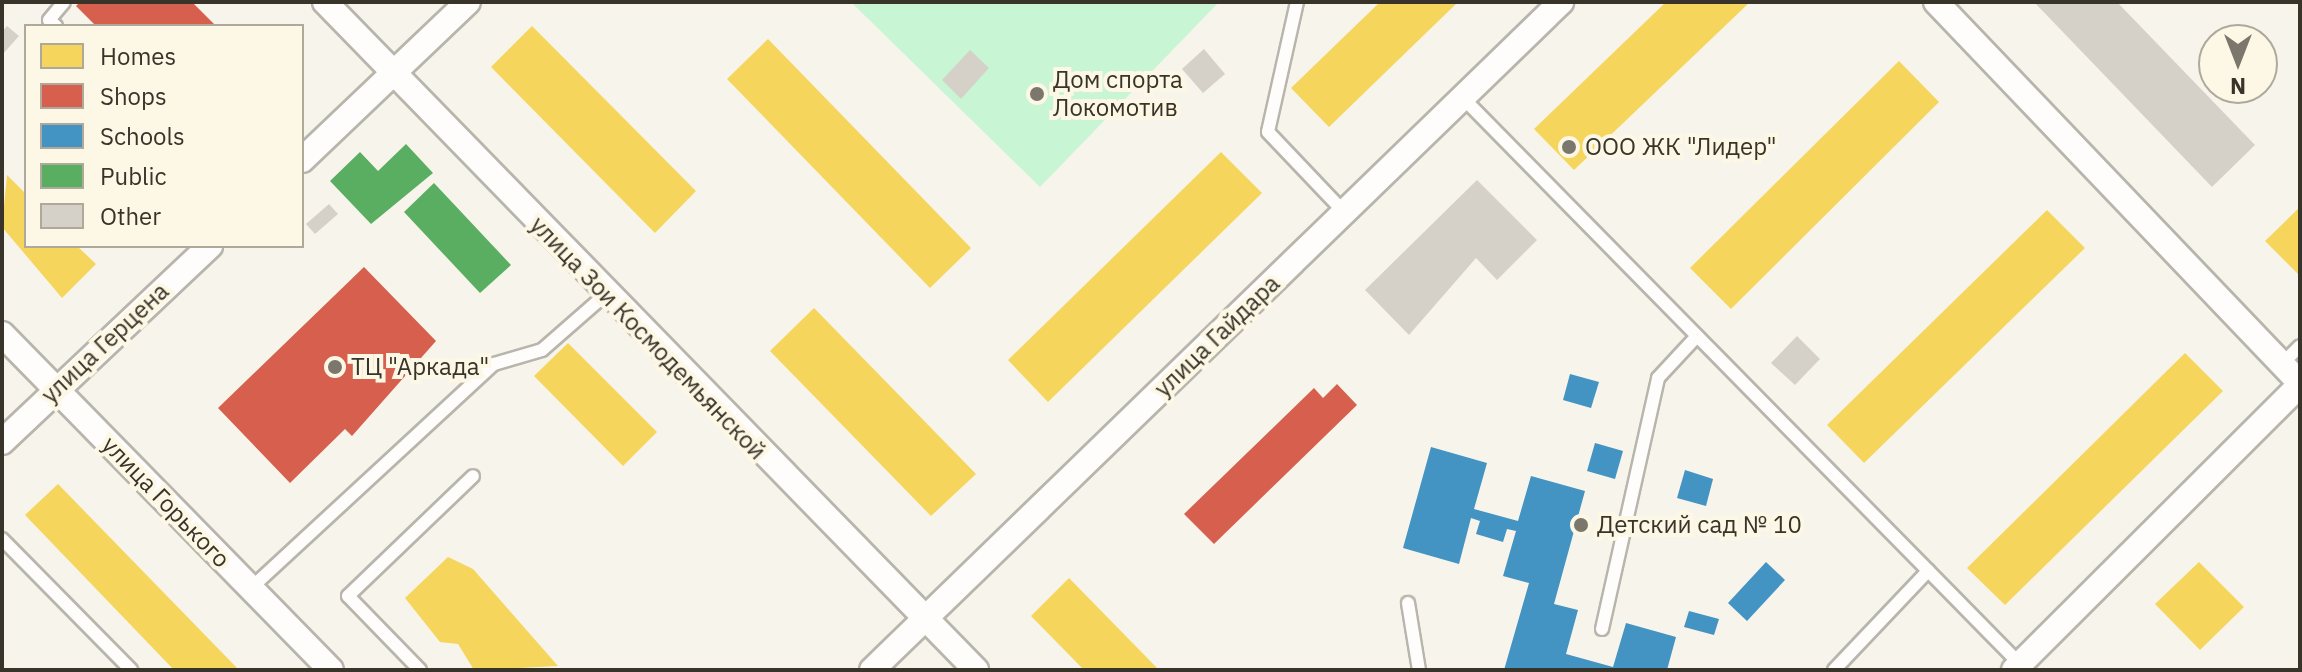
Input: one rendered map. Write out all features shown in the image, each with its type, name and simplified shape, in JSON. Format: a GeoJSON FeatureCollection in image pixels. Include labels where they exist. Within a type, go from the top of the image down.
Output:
{"type":"FeatureCollection","features":[{"type":"Feature","properties":{"kind":"street","name":"улица Зои Космодемьянской"},"geometry":{"type":"LineString","coordinates":[[325,2],[604,296],[976,670]]}},
{"type":"Feature","properties":{"kind":"street"},"geometry":{"type":"LineString","coordinates":[[304,158],[468,2]]}},
{"type":"Feature","properties":{"kind":"street","name":"улица Гайдара"},"geometry":{"type":"LineString","coordinates":[[872,670],[1561,2]]}},
{"type":"Feature","properties":{"kind":"street"},"geometry":{"type":"LineString","coordinates":[[1936,2],[2300,384],[2017,667]]}},
{"type":"Feature","properties":{"kind":"street","name":"улица Герцена"},"geometry":{"type":"LineString","coordinates":[[2,442],[208,248]]}},
{"type":"Feature","properties":{"kind":"street","name":"улица Горького"},"geometry":{"type":"LineString","coordinates":[[2,334],[331,670]]}},
{"type":"Feature","properties":{"kind":"lane"},"geometry":{"type":"LineString","coordinates":[[54,24],[49,20],[64,2]]}},
{"type":"Feature","properties":{"kind":"lane"},"geometry":{"type":"LineString","coordinates":[[1297,2],[1268,132],[1345,213]]}},
{"type":"Feature","properties":{"kind":"lane"},"geometry":{"type":"LineString","coordinates":[[1463,98],[1928,571],[2017,667]]}},
{"type":"Feature","properties":{"kind":"lane"},"geometry":{"type":"LineString","coordinates":[[251,588],[494,364],[542,350],[604,296]]}},
{"type":"Feature","properties":{"kind":"lane"},"geometry":{"type":"LineString","coordinates":[[1602,629],[1658,378],[1697,336]]}},
{"type":"Feature","properties":{"kind":"lane"},"geometry":{"type":"LineString","coordinates":[[2282,364],[2300,346]]}},
{"type":"Feature","properties":{"kind":"lane"},"geometry":{"type":"LineString","coordinates":[[420,670],[348,596],[473,476]]}},
{"type":"Feature","properties":{"kind":"lane"},"geometry":{"type":"LineString","coordinates":[[2,539],[131,670]]}},
{"type":"Feature","properties":{"kind":"lane"},"geometry":{"type":"LineString","coordinates":[[1834,670],[1928,571]]}},
{"type":"Feature","properties":{"kind":"lane"},"geometry":{"type":"LineString","coordinates":[[1408,603],[1419,670]]}},
{"type":"Feature","properties":{"kind":"green space","name":"Дом спорта Локомотив"},"geometry":{"type":"Polygon","coordinates":[[[851,2],[1219,2],[1040,187],[851,2]]]}},
{"type":"Feature","properties":{"kind":"building: Homes"},"geometry":{"type":"Polygon","coordinates":[[[1380,2],[1458,2],[1329,127],[1291,88],[1380,2]]]}},
{"type":"Feature","properties":{"kind":"building: Homes"},"geometry":{"type":"Polygon","coordinates":[[[1666,2],[1750,2],[1574,170],[1534,129],[1666,2]]]}},
{"type":"Feature","properties":{"kind":"building: Homes"},"geometry":{"type":"Polygon","coordinates":[[[532,26],[696,191],[655,233],[491,67],[532,26]]]}},
{"type":"Feature","properties":{"kind":"building: Homes"},"geometry":{"type":"Polygon","coordinates":[[[768,39],[971,248],[930,288],[727,79],[768,39]]]}},
{"type":"Feature","properties":{"kind":"building: Homes"},"geometry":{"type":"Polygon","coordinates":[[[1899,61],[1939,102],[1731,309],[1690,268],[1899,61]]]}},
{"type":"Feature","properties":{"kind":"building: Homes"},"geometry":{"type":"Polygon","coordinates":[[[1221,152],[1262,193],[1048,402],[1008,360],[1221,152]]]}},
{"type":"Feature","properties":{"kind":"building: Homes"},"geometry":{"type":"Polygon","coordinates":[[[7,175],[24,192],[24,248],[79,248],[96,264],[62,298],[2,227],[7,175]]]}},
{"type":"Feature","properties":{"kind":"building: Homes"},"geometry":{"type":"Polygon","coordinates":[[[2300,207],[2300,276],[2265,241],[2300,207]]]}},
{"type":"Feature","properties":{"kind":"building: Homes"},"geometry":{"type":"Polygon","coordinates":[[[2047,210],[2085,248],[1864,463],[1827,425],[2047,210]]]}},
{"type":"Feature","properties":{"kind":"building: Homes"},"geometry":{"type":"Polygon","coordinates":[[[814,308],[976,474],[931,516],[770,351],[814,308]]]}},
{"type":"Feature","properties":{"kind":"building: Homes"},"geometry":{"type":"Polygon","coordinates":[[[568,343],[657,432],[623,466],[534,376],[568,343]]]}},
{"type":"Feature","properties":{"kind":"building: Homes"},"geometry":{"type":"Polygon","coordinates":[[[2185,353],[2223,391],[2005,605],[1967,568],[2185,353]]]}},
{"type":"Feature","properties":{"kind":"building: Homes"},"geometry":{"type":"Polygon","coordinates":[[[58,484],[239,670],[174,670],[25,515],[58,484]]]}},
{"type":"Feature","properties":{"kind":"building: Homes"},"geometry":{"type":"Polygon","coordinates":[[[448,557],[473,569],[558,666],[474,670],[458,644],[440,642],[405,598],[448,557]]]}},
{"type":"Feature","properties":{"kind":"building: Homes"},"geometry":{"type":"Polygon","coordinates":[[[2199,562],[2244,607],[2200,650],[2155,604],[2199,562]]]}},
{"type":"Feature","properties":{"kind":"building: Homes"},"geometry":{"type":"Polygon","coordinates":[[[1069,578],[1159,670],[1084,670],[1031,616],[1069,578]]]}},
{"type":"Feature","properties":{"kind":"building: Shops"},"geometry":{"type":"Polygon","coordinates":[[[80,2],[192,2],[214,24],[94,24],[76,6],[80,2]]]}},
{"type":"Feature","properties":{"kind":"building: Shops","name":"ТЦ \"Аркада\""},"geometry":{"type":"Polygon","coordinates":[[[364,267],[436,341],[352,436],[345,429],[290,483],[218,408],[364,267]]]}},
{"type":"Feature","properties":{"kind":"building: Shops"},"geometry":{"type":"Polygon","coordinates":[[[1337,384],[1357,405],[1214,544],[1184,514],[1314,388],[1323,398],[1337,384]]]}},
{"type":"Feature","properties":{"kind":"building: Schools"},"geometry":{"type":"Polygon","coordinates":[[[1570,374],[1599,382],[1591,408],[1563,400],[1570,374]]]}},
{"type":"Feature","properties":{"kind":"building: Schools"},"geometry":{"type":"Polygon","coordinates":[[[1595,443],[1623,451],[1615,479],[1587,471],[1595,443]]]}},
{"type":"Feature","properties":{"kind":"building: Schools"},"geometry":{"type":"Polygon","coordinates":[[[1431,447],[1487,463],[1474,509],[1518,521],[1531,476],[1585,491],[1554,604],[1578,610],[1566,654],[1613,667],[1626,623],[1676,637],[1667,670],[1504,670],[1529,583],[1503,576],[1516,531],[1507,529],[1503,542],[1476,534],[1480,521],[1471,518],[1459,564],[1403,548],[1431,447]]]}},
{"type":"Feature","properties":{"kind":"building: Schools"},"geometry":{"type":"Polygon","coordinates":[[[1685,470],[1713,479],[1706,506],[1677,498],[1685,470]]]}},
{"type":"Feature","properties":{"kind":"building: Schools"},"geometry":{"type":"Polygon","coordinates":[[[1766,562],[1785,580],[1747,621],[1728,603],[1766,562]]]}},
{"type":"Feature","properties":{"kind":"building: Schools"},"geometry":{"type":"Polygon","coordinates":[[[1689,611],[1719,619],[1714,635],[1684,627],[1689,611]]]}},
{"type":"Feature","properties":{"kind":"building: Public"},"geometry":{"type":"Polygon","coordinates":[[[406,144],[433,173],[371,224],[330,181],[360,152],[378,171],[406,144]]]}},
{"type":"Feature","properties":{"kind":"building: Public"},"geometry":{"type":"Polygon","coordinates":[[[434,183],[511,265],[480,293],[404,212],[434,183]]]}},
{"type":"Feature","properties":{"kind":"building: Other"},"geometry":{"type":"Polygon","coordinates":[[[2034,2],[2117,2],[2198,86],[2198,104],[2215,104],[2255,145],[2212,187],[2034,2]]]}},
{"type":"Feature","properties":{"kind":"building: Other"},"geometry":{"type":"Polygon","coordinates":[[[7,26],[19,36],[2,55],[2,32],[7,26]]]}},
{"type":"Feature","properties":{"kind":"building: Other"},"geometry":{"type":"Polygon","coordinates":[[[1204,49],[1225,74],[1203,93],[1182,69],[1204,49]]]}},
{"type":"Feature","properties":{"kind":"building: Other"},"geometry":{"type":"Polygon","coordinates":[[[970,50],[989,68],[961,99],[942,80],[970,50]]]}},
{"type":"Feature","properties":{"kind":"building: Other"},"geometry":{"type":"Polygon","coordinates":[[[1477,180],[1537,240],[1497,280],[1476,258],[1409,335],[1365,290],[1477,180]]]}},
{"type":"Feature","properties":{"kind":"building: Other"},"geometry":{"type":"Polygon","coordinates":[[[329,204],[338,214],[315,234],[306,224],[329,204]]]}},
{"type":"Feature","properties":{"kind":"building: Other"},"geometry":{"type":"Polygon","coordinates":[[[1797,336],[1820,359],[1795,385],[1771,363],[1797,336]]]}},
{"type":"Feature","properties":{"kind":"place","name":"Дом спорта Локомотив"},"geometry":{"type":"Point","coordinates":[1037,94]}},
{"type":"Feature","properties":{"kind":"place","name":"ООО ЖК \"Лидер\""},"geometry":{"type":"Point","coordinates":[1569,147]}},
{"type":"Feature","properties":{"kind":"place","name":"ТЦ \"Аркада\""},"geometry":{"type":"Point","coordinates":[335,367]}},
{"type":"Feature","properties":{"kind":"place","name":"Детский сад № 10"},"geometry":{"type":"Point","coordinates":[1581,525]}}]}
